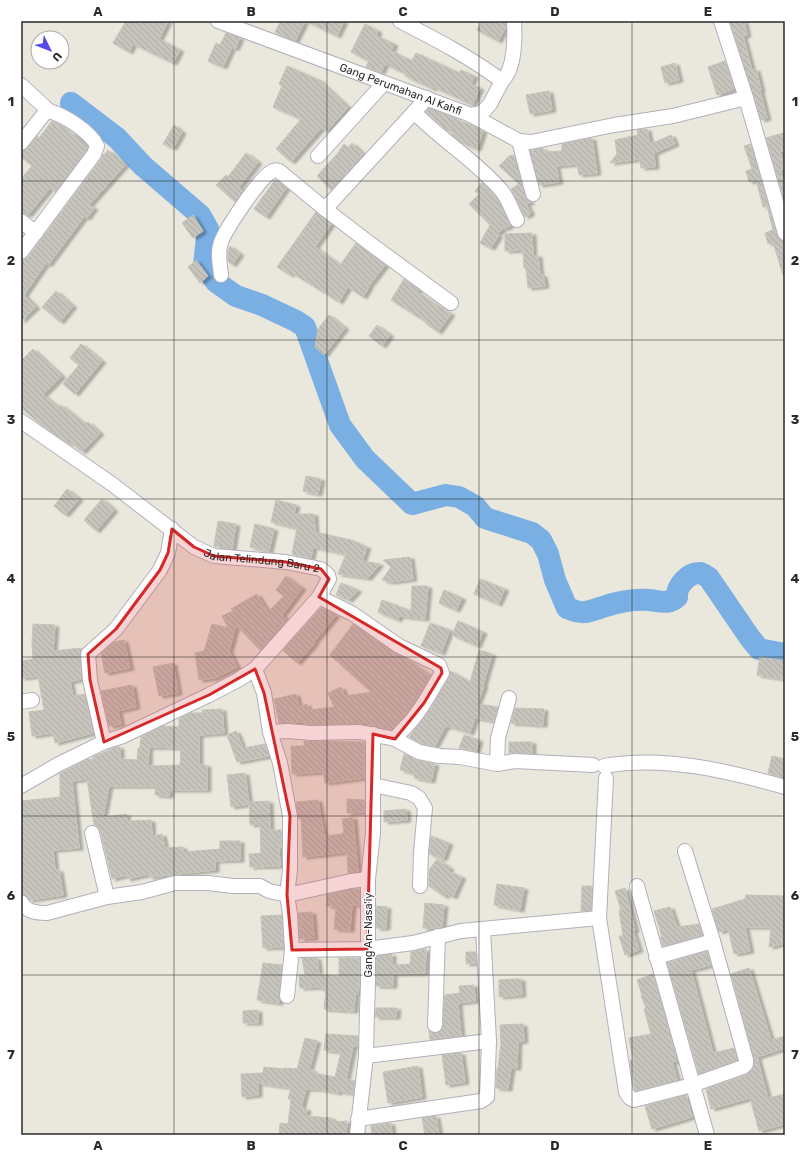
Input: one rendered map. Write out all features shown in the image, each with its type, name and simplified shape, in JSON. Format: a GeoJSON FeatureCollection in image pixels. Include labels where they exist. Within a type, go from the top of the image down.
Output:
{"type":"FeatureCollection","features":[{"type":"Feature","properties":{"kind":"street","name":"Gang Perumahan Al Kahfi"},"geometry":{"type":"LineString","coordinates":[[218,21],[471,115],[482,113],[490,104],[505,78],[512,59],[514,21]]}},
{"type":"Feature","properties":{"kind":"street"},"geometry":{"type":"LineString","coordinates":[[400,21],[475,62],[502,81]]}},
{"type":"Feature","properties":{"kind":"street"},"geometry":{"type":"LineString","coordinates":[[721,21],[746,98],[785,233]]}},
{"type":"Feature","properties":{"kind":"street"},"geometry":{"type":"LineString","coordinates":[[318,156],[384,83]]}},
{"type":"Feature","properties":{"kind":"street"},"geometry":{"type":"LineString","coordinates":[[21,85],[49,111],[59,114],[94,139],[97,146],[94,154],[21,252]]}},
{"type":"Feature","properties":{"kind":"street"},"geometry":{"type":"LineString","coordinates":[[325,209],[427,98]]}},
{"type":"Feature","properties":{"kind":"street"},"geometry":{"type":"LineString","coordinates":[[471,115],[519,141],[531,142],[614,125],[673,116],[746,98]]}},
{"type":"Feature","properties":{"kind":"street"},"geometry":{"type":"LineString","coordinates":[[21,143],[44,114],[49,111]]}},
{"type":"Feature","properties":{"kind":"street"},"geometry":{"type":"LineString","coordinates":[[414,112],[430,128],[472,162],[502,191],[517,220]]}},
{"type":"Feature","properties":{"kind":"street"},"geometry":{"type":"LineString","coordinates":[[519,141],[533,194]]}},
{"type":"Feature","properties":{"kind":"street"},"geometry":{"type":"LineString","coordinates":[[221,275],[219,254],[221,242],[235,216],[247,199],[269,173],[274,170],[279,171],[368,242],[451,302]]}},
{"type":"Feature","properties":{"kind":"street"},"geometry":{"type":"LineString","coordinates":[[21,221],[36,232]]}},
{"type":"Feature","properties":{"kind":"street","name":"Jalan Telindung Baru 2"},"geometry":{"type":"LineString","coordinates":[[21,421],[112,484],[194,547],[214,556],[286,562],[321,569],[328,575],[329,579],[319,597],[271,652],[255,668],[238,680],[209,696],[123,736],[104,742],[59,764],[21,786]]}},
{"type":"Feature","properties":{"kind":"street"},"geometry":{"type":"LineString","coordinates":[[104,742],[90,680],[88,654],[116,629],[160,570],[168,553],[172,529]]}},
{"type":"Feature","properties":{"kind":"street"},"geometry":{"type":"LineString","coordinates":[[319,597],[353,614],[399,646],[439,665],[441,668],[442,673],[424,703],[395,739]]}},
{"type":"Feature","properties":{"kind":"street"},"geometry":{"type":"LineString","coordinates":[[255,668],[264,693],[270,732],[280,763],[290,816],[290,870],[287,895],[290,914],[292,950],[287,996]]}},
{"type":"Feature","properties":{"kind":"street"},"geometry":{"type":"LineString","coordinates":[[497,764],[498,738],[509,698]]}},
{"type":"Feature","properties":{"kind":"street"},"geometry":{"type":"LineString","coordinates":[[270,732],[360,732],[395,739],[419,752],[497,764],[515,761],[601,770],[624,762],[659,762],[748,777],[785,787]]}},
{"type":"Feature","properties":{"kind":"street","name":"Gang An-Nasa'iy"},"geometry":{"type":"LineString","coordinates":[[357,1135],[366,1056],[368,879],[373,833],[373,734]]}},
{"type":"Feature","properties":{"kind":"street"},"geometry":{"type":"LineString","coordinates":[[601,770],[599,918],[626,1092],[630,1098],[634,1100],[692,1085],[743,1067],[746,1064],[713,942],[684,851]]}},
{"type":"Feature","properties":{"kind":"street"},"geometry":{"type":"LineString","coordinates":[[373,786],[411,793],[419,798],[425,808],[420,886]]}},
{"type":"Feature","properties":{"kind":"street"},"geometry":{"type":"LineString","coordinates":[[92,834],[107,897]]}},
{"type":"Feature","properties":{"kind":"street"},"geometry":{"type":"LineString","coordinates":[[21,902],[29,911],[47,913],[107,897],[142,892],[175,884],[208,883],[233,886],[260,886],[269,891],[287,895],[351,881],[368,879]]}},
{"type":"Feature","properties":{"kind":"street"},"geometry":{"type":"LineString","coordinates":[[636,886],[707,1135]]}},
{"type":"Feature","properties":{"kind":"street"},"geometry":{"type":"LineString","coordinates":[[292,950],[367,948],[413,943],[461,931],[599,918]]}},
{"type":"Feature","properties":{"kind":"street"},"geometry":{"type":"LineString","coordinates":[[358,1119],[481,1101],[487,1097],[489,1041],[483,929]]}},
{"type":"Feature","properties":{"kind":"street"},"geometry":{"type":"LineString","coordinates":[[435,1025],[438,936]]}},
{"type":"Feature","properties":{"kind":"street"},"geometry":{"type":"LineString","coordinates":[[656,957],[713,942]]}},
{"type":"Feature","properties":{"kind":"street"},"geometry":{"type":"LineString","coordinates":[[366,1056],[489,1041]]}},
{"type":"Feature","properties":{"kind":"highlighted area"},"geometry":{"type":"Polygon","coordinates":[[[172,529],[194,547],[214,556],[286,562],[321,569],[329,579],[319,597],[441,668],[442,673],[424,703],[395,739],[373,734],[367,949],[292,950],[287,895],[290,816],[264,693],[255,669],[209,695],[104,742],[90,680],[88,654],[116,629],[160,570],[168,553],[172,529]]]}},
{"type":"Feature","properties":{"kind":"building"},"geometry":{"type":"Polygon","coordinates":[[[126,21],[168,21],[159,39],[180,50],[173,63],[133,44],[129,52],[113,43],[126,21]]]}},
{"type":"Feature","properties":{"kind":"building"},"geometry":{"type":"Polygon","coordinates":[[[281,21],[305,21],[295,41],[275,32],[281,21]]]}},
{"type":"Feature","properties":{"kind":"building"},"geometry":{"type":"Polygon","coordinates":[[[306,21],[344,21],[337,36],[306,21]]]}},
{"type":"Feature","properties":{"kind":"building"},"geometry":{"type":"Polygon","coordinates":[[[482,21],[506,21],[506,27],[498,41],[477,30],[482,21]]]}},
{"type":"Feature","properties":{"kind":"building"},"geometry":{"type":"Polygon","coordinates":[[[730,21],[744,21],[747,35],[743,36],[752,70],[756,69],[767,118],[761,120],[730,21]]]}},
{"type":"Feature","properties":{"kind":"building"},"geometry":{"type":"Polygon","coordinates":[[[365,24],[378,31],[376,36],[394,44],[391,51],[412,61],[416,53],[459,73],[461,70],[474,76],[471,84],[480,88],[472,105],[434,87],[433,89],[405,76],[406,74],[385,64],[381,72],[366,67],[369,61],[351,52],[365,24]]]}},
{"type":"Feature","properties":{"kind":"building"},"geometry":{"type":"Polygon","coordinates":[[[226,33],[240,38],[235,49],[232,47],[223,67],[208,61],[216,43],[220,45],[226,33]]]}},
{"type":"Feature","properties":{"kind":"building"},"geometry":{"type":"Polygon","coordinates":[[[725,61],[734,89],[717,95],[708,67],[725,61]]]}},
{"type":"Feature","properties":{"kind":"building"},"geometry":{"type":"Polygon","coordinates":[[[675,63],[679,80],[665,83],[661,67],[675,63]]]}},
{"type":"Feature","properties":{"kind":"building"},"geometry":{"type":"Polygon","coordinates":[[[287,66],[321,81],[348,107],[326,132],[322,127],[291,162],[276,149],[301,119],[273,107],[282,86],[279,84],[287,66]]]}},
{"type":"Feature","properties":{"kind":"building"},"geometry":{"type":"Polygon","coordinates":[[[549,91],[552,110],[530,114],[526,95],[549,91]]]}},
{"type":"Feature","properties":{"kind":"building"},"geometry":{"type":"Polygon","coordinates":[[[429,108],[457,119],[456,120],[472,125],[483,131],[477,149],[464,144],[452,135],[453,132],[446,130],[426,112],[429,108]]]}},
{"type":"Feature","properties":{"kind":"building"},"geometry":{"type":"Polygon","coordinates":[[[52,121],[60,125],[74,136],[75,134],[88,147],[55,192],[50,188],[28,215],[21,213],[21,179],[32,166],[21,157],[21,151],[27,149],[37,136],[39,138],[52,121]]]}},
{"type":"Feature","properties":{"kind":"building"},"geometry":{"type":"Polygon","coordinates":[[[174,125],[182,132],[173,148],[163,144],[174,125]]]}},
{"type":"Feature","properties":{"kind":"building"},"geometry":{"type":"Polygon","coordinates":[[[647,129],[650,144],[671,135],[675,144],[654,153],[655,167],[641,168],[640,159],[610,163],[617,154],[615,140],[638,135],[637,130],[647,129]]]}},
{"type":"Feature","properties":{"kind":"building"},"geometry":{"type":"Polygon","coordinates":[[[783,133],[785,150],[780,152],[784,169],[780,170],[785,188],[785,202],[766,138],[783,133]]]}},
{"type":"Feature","properties":{"kind":"building"},"geometry":{"type":"Polygon","coordinates":[[[592,138],[597,173],[579,175],[577,164],[556,166],[559,182],[539,185],[530,151],[543,148],[544,152],[562,151],[562,144],[592,138]]]}},
{"type":"Feature","properties":{"kind":"building"},"geometry":{"type":"Polygon","coordinates":[[[352,143],[363,154],[331,190],[317,176],[338,153],[344,144],[348,148],[352,143]]]}},
{"type":"Feature","properties":{"kind":"building"},"geometry":{"type":"Polygon","coordinates":[[[750,144],[777,235],[779,239],[785,241],[785,274],[783,275],[773,242],[768,244],[765,233],[773,230],[767,206],[763,207],[756,180],[749,182],[746,171],[752,169],[744,146],[750,144]]]}},
{"type":"Feature","properties":{"kind":"building"},"geometry":{"type":"Polygon","coordinates":[[[108,150],[125,165],[89,205],[94,208],[87,218],[84,217],[48,265],[46,263],[24,295],[36,307],[21,321],[21,260],[28,257],[101,159],[103,154],[104,155],[108,150]]]}},
{"type":"Feature","properties":{"kind":"building"},"geometry":{"type":"Polygon","coordinates":[[[246,153],[258,162],[239,187],[243,191],[235,202],[216,185],[226,175],[228,177],[246,153]]]}},
{"type":"Feature","properties":{"kind":"building"},"geometry":{"type":"Polygon","coordinates":[[[514,155],[525,196],[527,200],[531,202],[526,204],[531,213],[525,217],[511,189],[519,184],[499,166],[509,156],[514,155]]]}},
{"type":"Feature","properties":{"kind":"building"},"geometry":{"type":"Polygon","coordinates":[[[275,180],[286,188],[266,217],[254,209],[275,180]]]}},
{"type":"Feature","properties":{"kind":"building"},"geometry":{"type":"Polygon","coordinates":[[[482,182],[497,198],[511,225],[504,229],[504,225],[501,231],[494,235],[499,235],[491,248],[480,243],[490,225],[469,204],[479,194],[475,191],[482,182]]]}},
{"type":"Feature","properties":{"kind":"building"},"geometry":{"type":"Polygon","coordinates":[[[316,212],[331,224],[315,247],[340,265],[356,243],[385,265],[368,287],[363,297],[348,287],[339,302],[292,273],[290,275],[277,267],[316,212]]]}},
{"type":"Feature","properties":{"kind":"building"},"geometry":{"type":"Polygon","coordinates":[[[193,215],[203,231],[193,238],[182,223],[193,215]]]}},
{"type":"Feature","properties":{"kind":"building"},"geometry":{"type":"Polygon","coordinates":[[[532,233],[533,256],[538,255],[540,275],[543,275],[545,286],[528,288],[526,268],[524,268],[523,250],[505,251],[505,234],[532,233]]]}},
{"type":"Feature","properties":{"kind":"building"},"geometry":{"type":"Polygon","coordinates":[[[230,246],[240,254],[232,265],[228,261],[228,251],[230,246]]]}},
{"type":"Feature","properties":{"kind":"building"},"geometry":{"type":"Polygon","coordinates":[[[196,260],[208,276],[200,283],[188,267],[196,260]]]}},
{"type":"Feature","properties":{"kind":"building"},"geometry":{"type":"Polygon","coordinates":[[[404,279],[418,290],[417,292],[451,314],[438,332],[425,323],[426,322],[391,300],[404,279]]]}},
{"type":"Feature","properties":{"kind":"building"},"geometry":{"type":"Polygon","coordinates":[[[56,291],[73,306],[60,322],[42,307],[56,291]]]}},
{"type":"Feature","properties":{"kind":"building"},"geometry":{"type":"Polygon","coordinates":[[[329,315],[345,328],[324,355],[315,347],[318,329],[329,315]]]}},
{"type":"Feature","properties":{"kind":"building"},"geometry":{"type":"Polygon","coordinates":[[[377,325],[390,335],[382,346],[369,336],[377,325]]]}},
{"type":"Feature","properties":{"kind":"building"},"geometry":{"type":"Polygon","coordinates":[[[81,344],[102,361],[75,394],[63,384],[79,365],[70,358],[81,344]]]}},
{"type":"Feature","properties":{"kind":"building"},"geometry":{"type":"Polygon","coordinates":[[[33,349],[62,376],[43,395],[59,407],[61,405],[86,425],[88,422],[100,433],[82,452],[70,442],[69,444],[43,426],[21,408],[21,361],[33,349]]]}},
{"type":"Feature","properties":{"kind":"building"},"geometry":{"type":"Polygon","coordinates":[[[306,476],[321,479],[318,494],[303,491],[306,476]]]}},
{"type":"Feature","properties":{"kind":"building"},"geometry":{"type":"Polygon","coordinates":[[[67,489],[79,499],[65,515],[54,506],[67,489]]]}},
{"type":"Feature","properties":{"kind":"building"},"geometry":{"type":"Polygon","coordinates":[[[102,499],[114,510],[96,531],[84,520],[102,499]]]}},
{"type":"Feature","properties":{"kind":"building"},"geometry":{"type":"Polygon","coordinates":[[[276,500],[296,505],[294,514],[314,514],[315,532],[351,540],[367,547],[362,561],[380,564],[368,578],[338,574],[346,554],[313,547],[311,558],[292,554],[297,528],[271,522],[276,500]]]}},
{"type":"Feature","properties":{"kind":"building"},"geometry":{"type":"Polygon","coordinates":[[[218,521],[236,524],[232,549],[214,546],[218,521]]]}},
{"type":"Feature","properties":{"kind":"building"},"geometry":{"type":"Polygon","coordinates":[[[255,524],[274,529],[269,551],[250,547],[255,524]]]}},
{"type":"Feature","properties":{"kind":"building"},"geometry":{"type":"Polygon","coordinates":[[[410,557],[413,579],[390,582],[382,580],[391,567],[383,560],[410,557]]]}},
{"type":"Feature","properties":{"kind":"building"},"geometry":{"type":"Polygon","coordinates":[[[286,576],[302,588],[282,615],[287,620],[260,650],[236,625],[229,651],[237,667],[215,678],[199,680],[195,653],[204,651],[212,624],[228,628],[222,616],[233,611],[231,609],[257,594],[268,612],[284,596],[276,590],[286,576]]]}},
{"type":"Feature","properties":{"kind":"building"},"geometry":{"type":"Polygon","coordinates":[[[480,579],[505,589],[498,604],[474,594],[480,579]]]}},
{"type":"Feature","properties":{"kind":"building"},"geometry":{"type":"Polygon","coordinates":[[[341,583],[358,590],[349,600],[336,595],[341,583]]]}},
{"type":"Feature","properties":{"kind":"building"},"geometry":{"type":"Polygon","coordinates":[[[412,586],[428,586],[425,619],[399,616],[398,620],[378,612],[382,600],[411,611],[412,586]]]}},
{"type":"Feature","properties":{"kind":"building"},"geometry":{"type":"Polygon","coordinates":[[[444,590],[462,598],[456,610],[439,603],[444,590]]]}},
{"type":"Feature","properties":{"kind":"building"},"geometry":{"type":"Polygon","coordinates":[[[321,608],[336,615],[314,642],[315,643],[297,663],[283,650],[321,608]]]}},
{"type":"Feature","properties":{"kind":"building"},"geometry":{"type":"Polygon","coordinates":[[[458,621],[483,632],[477,646],[452,635],[458,621]]]}},
{"type":"Feature","properties":{"kind":"building"},"geometry":{"type":"Polygon","coordinates":[[[430,623],[450,630],[441,653],[421,646],[430,623]]]}},
{"type":"Feature","properties":{"kind":"building"},"geometry":{"type":"Polygon","coordinates":[[[33,624],[55,625],[53,651],[81,648],[81,679],[70,682],[73,696],[84,694],[93,733],[55,743],[53,733],[32,736],[29,712],[44,710],[38,676],[21,678],[21,661],[33,659],[33,624]]]}},
{"type":"Feature","properties":{"kind":"building"},"geometry":{"type":"Polygon","coordinates":[[[353,624],[394,653],[408,660],[431,676],[410,709],[392,730],[372,726],[363,721],[363,724],[303,724],[303,721],[295,723],[279,723],[274,699],[296,694],[299,707],[307,704],[308,710],[334,707],[328,693],[341,687],[345,696],[371,692],[330,655],[353,624]]]}},
{"type":"Feature","properties":{"kind":"building"},"geometry":{"type":"Polygon","coordinates":[[[124,640],[130,668],[105,673],[101,653],[114,642],[124,640]]]}},
{"type":"Feature","properties":{"kind":"building"},"geometry":{"type":"Polygon","coordinates":[[[479,650],[492,654],[483,685],[484,686],[477,704],[498,707],[494,721],[475,718],[470,733],[447,726],[446,728],[445,727],[435,746],[422,744],[409,737],[431,708],[449,677],[450,671],[470,682],[479,650]]]}},
{"type":"Feature","properties":{"kind":"building"},"geometry":{"type":"Polygon","coordinates":[[[760,657],[785,661],[783,679],[757,675],[760,657]]]}},
{"type":"Feature","properties":{"kind":"building"},"geometry":{"type":"Polygon","coordinates":[[[173,663],[178,693],[159,696],[153,667],[173,663]]]}},
{"type":"Feature","properties":{"kind":"building"},"geometry":{"type":"Polygon","coordinates":[[[132,685],[136,707],[118,711],[121,724],[109,726],[101,691],[132,685]]]}},
{"type":"Feature","properties":{"kind":"building"},"geometry":{"type":"Polygon","coordinates":[[[515,708],[544,709],[543,725],[511,723],[515,708]]]}},
{"type":"Feature","properties":{"kind":"building"},"geometry":{"type":"Polygon","coordinates":[[[222,709],[224,733],[199,735],[199,765],[207,765],[207,790],[170,790],[169,796],[155,795],[156,786],[109,786],[103,817],[126,814],[127,821],[151,820],[152,836],[162,834],[165,848],[183,847],[183,852],[220,849],[220,841],[240,841],[240,860],[215,861],[215,870],[149,877],[149,874],[127,879],[126,875],[112,879],[101,833],[94,825],[87,779],[72,781],[79,848],[53,850],[55,870],[59,870],[63,895],[30,900],[23,894],[21,880],[21,801],[60,797],[60,773],[88,759],[93,760],[93,757],[116,747],[120,747],[120,759],[137,760],[141,737],[163,726],[179,727],[179,719],[191,713],[203,713],[202,710],[222,709]],[[149,747],[148,766],[180,765],[181,748],[149,747]]]}},
{"type":"Feature","properties":{"kind":"building"},"geometry":{"type":"Polygon","coordinates":[[[236,731],[243,748],[265,744],[269,756],[237,762],[227,735],[236,731]]]}},
{"type":"Feature","properties":{"kind":"building"},"geometry":{"type":"Polygon","coordinates":[[[464,735],[479,740],[476,751],[459,748],[464,735]]]}},
{"type":"Feature","properties":{"kind":"building"},"geometry":{"type":"Polygon","coordinates":[[[304,741],[364,742],[364,778],[325,783],[323,772],[292,774],[291,746],[304,746],[304,741]]]}},
{"type":"Feature","properties":{"kind":"building"},"geometry":{"type":"Polygon","coordinates":[[[509,742],[532,742],[532,753],[509,753],[509,742]]]}},
{"type":"Feature","properties":{"kind":"building"},"geometry":{"type":"Polygon","coordinates":[[[404,754],[417,760],[435,764],[431,781],[414,778],[415,774],[400,770],[404,754]]]}},
{"type":"Feature","properties":{"kind":"building"},"geometry":{"type":"Polygon","coordinates":[[[772,756],[785,759],[783,778],[768,773],[772,756]]]}},
{"type":"Feature","properties":{"kind":"building"},"geometry":{"type":"Polygon","coordinates":[[[245,773],[249,804],[231,807],[227,775],[245,773]]]}},
{"type":"Feature","properties":{"kind":"building"},"geometry":{"type":"Polygon","coordinates":[[[347,799],[364,800],[364,812],[347,813],[347,799]]]}},
{"type":"Feature","properties":{"kind":"building"},"geometry":{"type":"Polygon","coordinates":[[[318,800],[324,836],[344,833],[342,819],[353,817],[358,872],[348,873],[347,852],[303,857],[301,818],[298,819],[296,802],[318,800]]]}},
{"type":"Feature","properties":{"kind":"building"},"geometry":{"type":"Polygon","coordinates":[[[269,801],[270,830],[281,830],[281,848],[279,848],[280,866],[250,867],[249,854],[261,853],[260,824],[250,825],[249,802],[269,801]]]}},
{"type":"Feature","properties":{"kind":"building"},"geometry":{"type":"Polygon","coordinates":[[[406,809],[407,820],[384,822],[384,811],[406,809]]]}},
{"type":"Feature","properties":{"kind":"building"},"geometry":{"type":"Polygon","coordinates":[[[431,836],[449,843],[443,859],[429,854],[431,836]]]}},
{"type":"Feature","properties":{"kind":"building"},"geometry":{"type":"Polygon","coordinates":[[[437,859],[450,868],[448,871],[462,877],[453,897],[445,893],[445,897],[429,886],[429,870],[437,859]]]}},
{"type":"Feature","properties":{"kind":"building"},"geometry":{"type":"Polygon","coordinates":[[[497,884],[524,888],[520,910],[494,905],[497,884]]]}},
{"type":"Feature","properties":{"kind":"building"},"geometry":{"type":"Polygon","coordinates":[[[582,886],[592,886],[591,910],[581,911],[582,886]]]}},
{"type":"Feature","properties":{"kind":"building"},"geometry":{"type":"Polygon","coordinates":[[[625,888],[635,930],[633,931],[639,950],[625,955],[619,936],[623,936],[619,910],[621,910],[615,891],[625,888]]]}},
{"type":"Feature","properties":{"kind":"building"},"geometry":{"type":"Polygon","coordinates":[[[352,889],[360,889],[360,905],[352,905],[350,930],[334,929],[336,906],[327,906],[327,895],[352,889]]]}},
{"type":"Feature","properties":{"kind":"building"},"geometry":{"type":"Polygon","coordinates":[[[746,895],[785,896],[785,943],[769,947],[771,927],[745,927],[750,951],[734,954],[728,929],[719,932],[712,909],[745,899],[746,895]]]}},
{"type":"Feature","properties":{"kind":"building"},"geometry":{"type":"Polygon","coordinates":[[[425,903],[444,905],[442,927],[423,928],[425,903]]]}},
{"type":"Feature","properties":{"kind":"building"},"geometry":{"type":"Polygon","coordinates":[[[376,906],[387,907],[386,928],[376,928],[376,906]]]}},
{"type":"Feature","properties":{"kind":"building"},"geometry":{"type":"Polygon","coordinates":[[[670,907],[677,927],[699,924],[702,935],[663,946],[660,937],[662,937],[654,911],[670,907]]]}},
{"type":"Feature","properties":{"kind":"building"},"geometry":{"type":"Polygon","coordinates":[[[312,912],[314,938],[300,939],[298,913],[312,912]]]}},
{"type":"Feature","properties":{"kind":"building"},"geometry":{"type":"Polygon","coordinates":[[[282,915],[283,947],[263,948],[261,916],[282,915]]]}},
{"type":"Feature","properties":{"kind":"building"},"geometry":{"type":"Polygon","coordinates":[[[426,949],[425,973],[393,974],[393,986],[376,986],[376,956],[392,954],[392,965],[410,964],[411,952],[426,949]]]}},
{"type":"Feature","properties":{"kind":"building"},"geometry":{"type":"Polygon","coordinates":[[[707,951],[711,965],[691,970],[713,1053],[734,1048],[737,1060],[699,1074],[667,963],[707,951]]]}},
{"type":"Feature","properties":{"kind":"building"},"geometry":{"type":"Polygon","coordinates":[[[466,952],[476,952],[476,963],[466,964],[466,952]]]}},
{"type":"Feature","properties":{"kind":"building"},"geometry":{"type":"Polygon","coordinates":[[[302,958],[317,958],[319,974],[339,976],[339,958],[360,958],[359,986],[358,994],[355,994],[354,1011],[324,1009],[326,991],[323,991],[323,987],[300,988],[299,975],[305,975],[302,958]]]}},
{"type":"Feature","properties":{"kind":"building"},"geometry":{"type":"Polygon","coordinates":[[[263,963],[282,965],[279,1003],[257,1000],[263,963]]]}},
{"type":"Feature","properties":{"kind":"building"},"geometry":{"type":"Polygon","coordinates":[[[749,968],[771,1040],[785,1036],[785,1048],[757,1057],[768,1098],[785,1094],[785,1124],[759,1131],[750,1098],[711,1109],[706,1089],[746,1075],[752,1070],[754,1065],[754,1058],[731,974],[749,968]]]}},
{"type":"Feature","properties":{"kind":"building"},"geometry":{"type":"Polygon","coordinates":[[[653,974],[677,1061],[672,1062],[677,1080],[635,1091],[630,1061],[633,1060],[629,1038],[651,1034],[644,1009],[646,1008],[637,980],[653,974]]]}},
{"type":"Feature","properties":{"kind":"building"},"geometry":{"type":"Polygon","coordinates":[[[521,979],[522,995],[499,997],[499,980],[521,979]]]}},
{"type":"Feature","properties":{"kind":"building"},"geometry":{"type":"Polygon","coordinates":[[[474,985],[475,1001],[458,1003],[461,1036],[430,1040],[429,1030],[435,1033],[442,1029],[445,995],[460,993],[459,986],[474,985]]]}},
{"type":"Feature","properties":{"kind":"building"},"geometry":{"type":"Polygon","coordinates":[[[376,1008],[397,1008],[396,1017],[375,1017],[376,1008]]]}},
{"type":"Feature","properties":{"kind":"building"},"geometry":{"type":"Polygon","coordinates":[[[258,1010],[258,1023],[243,1023],[243,1011],[258,1010]]]}},
{"type":"Feature","properties":{"kind":"building"},"geometry":{"type":"Polygon","coordinates":[[[523,1024],[524,1041],[518,1042],[517,1068],[511,1068],[508,1089],[496,1088],[497,1068],[498,1069],[501,1043],[500,1025],[523,1024]]]}},
{"type":"Feature","properties":{"kind":"building"},"geometry":{"type":"Polygon","coordinates":[[[326,1034],[358,1036],[358,1046],[353,1046],[346,1079],[355,1081],[353,1094],[338,1091],[338,1093],[319,1089],[306,1089],[301,1108],[307,1109],[306,1116],[332,1118],[332,1122],[347,1121],[346,1135],[279,1135],[280,1123],[288,1124],[291,1099],[288,1099],[291,1088],[258,1083],[258,1095],[242,1097],[241,1074],[263,1073],[264,1067],[297,1069],[305,1038],[317,1041],[309,1070],[313,1070],[313,1073],[335,1077],[341,1052],[324,1050],[326,1034]]]}},
{"type":"Feature","properties":{"kind":"building"},"geometry":{"type":"Polygon","coordinates":[[[461,1053],[465,1082],[446,1085],[442,1055],[461,1053]]]}},
{"type":"Feature","properties":{"kind":"building"},"geometry":{"type":"Polygon","coordinates":[[[418,1066],[422,1097],[388,1103],[383,1072],[418,1066]]]}},
{"type":"Feature","properties":{"kind":"building"},"geometry":{"type":"Polygon","coordinates":[[[686,1095],[692,1117],[652,1129],[645,1106],[686,1095]]]}},
{"type":"Feature","properties":{"kind":"building"},"geometry":{"type":"Polygon","coordinates":[[[436,1116],[439,1135],[425,1135],[422,1118],[436,1116]]]}},
{"type":"Feature","properties":{"kind":"building"},"geometry":{"type":"Polygon","coordinates":[[[391,1123],[392,1135],[372,1135],[371,1126],[391,1123]]]}},
{"type":"Feature","properties":{"kind":"waterway"},"geometry":{"type":"LineString","coordinates":[[71,103],[117,138],[143,166],[200,215],[208,229],[204,264],[216,282],[236,296],[262,305],[296,321],[305,327],[340,425],[365,459],[412,504],[446,495],[459,497],[475,506],[485,518],[532,533],[541,540],[548,554],[555,580],[567,608],[578,612],[588,612],[616,603],[632,600],[671,601],[677,597],[679,588],[684,580],[696,573],[700,573],[709,578],[759,649],[785,654]]}}]}
